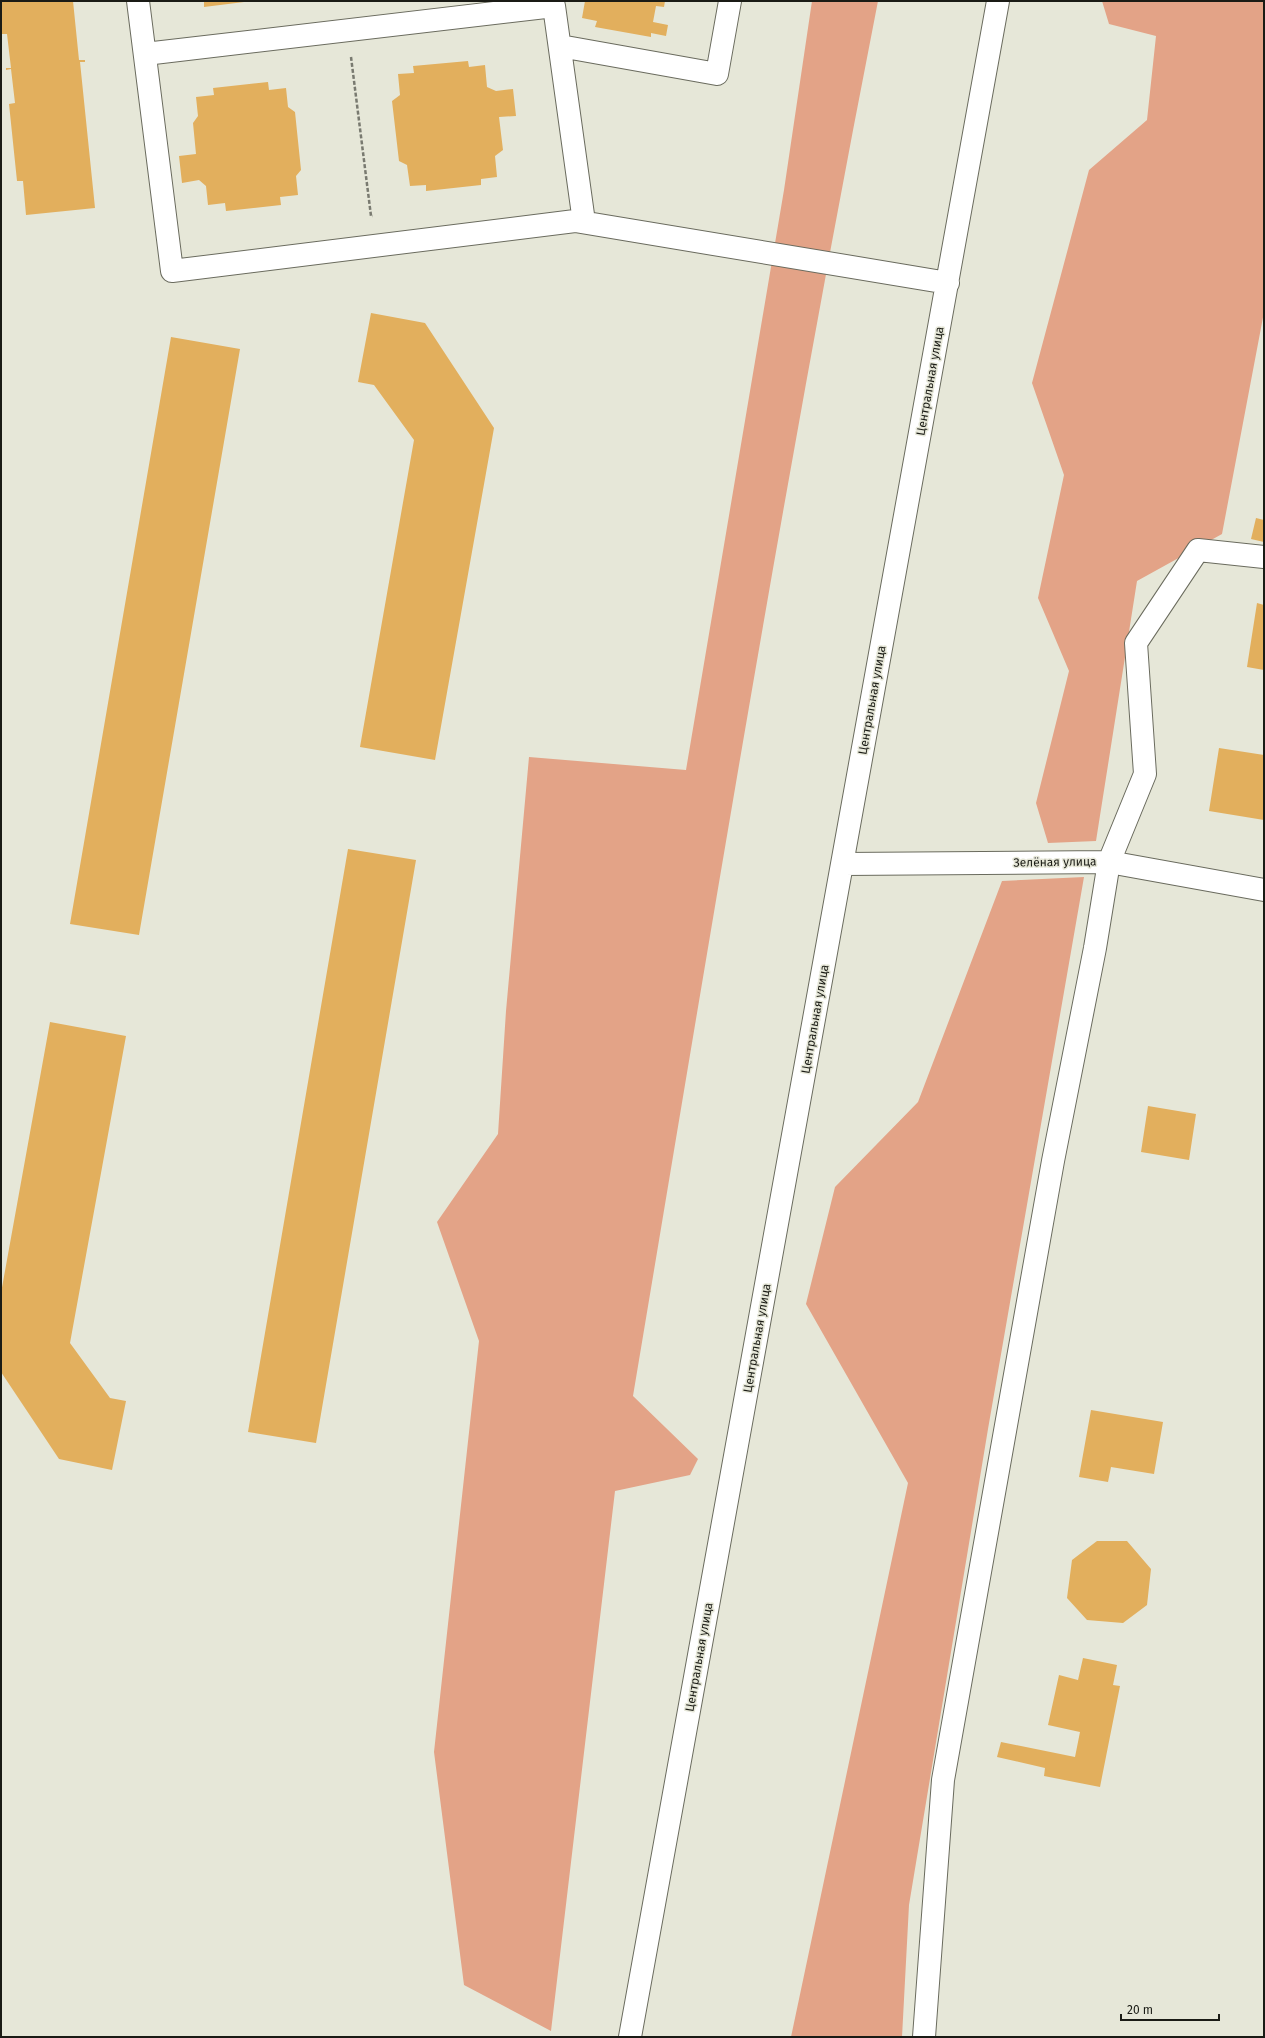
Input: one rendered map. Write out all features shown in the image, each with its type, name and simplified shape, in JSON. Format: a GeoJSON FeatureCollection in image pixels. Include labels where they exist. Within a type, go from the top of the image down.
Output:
{"type":"FeatureCollection","features":[{"type":"Feature","properties":{"kind":"street"},"geometry":{"type":"LineString","coordinates":[[138,1],[172,271],[575,221],[948,283]]}},
{"type":"Feature","properties":{"kind":"street"},"geometry":{"type":"LineString","coordinates":[[560,46],[717,74],[730,1]]}},
{"type":"Feature","properties":{"kind":"street","name":"Центральная улица"},"geometry":{"type":"LineString","coordinates":[[630,2037],[998,1]]}},
{"type":"Feature","properties":{"kind":"street"},"geometry":{"type":"LineString","coordinates":[[145,54],[554,6],[584,222]]}},
{"type":"Feature","properties":{"kind":"street"},"geometry":{"type":"LineString","coordinates":[[924,2037],[943,1780],[1053,1161],[1095,948],[1109,862],[1144,774],[1136,643],[1198,550],[1264,557]]}},
{"type":"Feature","properties":{"kind":"street","name":"Зелёная улица"},"geometry":{"type":"LineString","coordinates":[[843,864],[1109,862],[1264,890]]}},
{"type":"Feature","properties":{"kind":"path"},"geometry":{"type":"LineString","coordinates":[[348,31],[371,216],[378,216]]}},
{"type":"Feature","properties":{"kind":"shaded area"},"geometry":{"type":"Polygon","coordinates":[[[812,1],[878,1],[812,349],[781,523],[633,1396],[698,1459],[690,1475],[615,1491],[551,2031],[464,1985],[434,1752],[479,1341],[437,1222],[498,1134],[506,1011],[529,757],[686,770],[784,190],[812,1]]]}},
{"type":"Feature","properties":{"kind":"shaded area"},"geometry":{"type":"Polygon","coordinates":[[[1102,1],[1264,1],[1264,312],[1222,534],[1137,581],[1096,841],[1048,843],[1036,803],[1069,671],[1038,598],[1064,475],[1032,383],[1089,170],[1147,120],[1156,36],[1109,24],[1102,1]]]}},
{"type":"Feature","properties":{"kind":"shaded area"},"geometry":{"type":"Polygon","coordinates":[[[1084,877],[988,1429],[909,1905],[902,2037],[791,2037],[908,1483],[806,1304],[835,1187],[918,1102],[1002,881],[1084,877]]]}},
{"type":"Feature","properties":{"kind":"building"},"geometry":{"type":"Polygon","coordinates":[[[1,1],[73,1],[79,60],[85,60],[85,62],[80,62],[95,208],[26,215],[23,181],[17,181],[9,104],[15,103],[11,69],[6,70],[6,68],[11,68],[7,34],[1,34],[1,1]]]}},
{"type":"Feature","properties":{"kind":"building"},"geometry":{"type":"Polygon","coordinates":[[[204,1],[244,1],[244,2],[204,7],[204,1]]]}},
{"type":"Feature","properties":{"kind":"building"},"geometry":{"type":"Polygon","coordinates":[[[585,1],[665,1],[664,7],[656,6],[653,22],[668,25],[666,36],[651,33],[651,37],[595,27],[597,21],[582,18],[585,1]]]}},
{"type":"Feature","properties":{"kind":"building"},"geometry":{"type":"Polygon","coordinates":[[[468,61],[469,67],[485,65],[487,87],[496,91],[513,89],[516,116],[499,117],[503,150],[495,156],[497,177],[481,179],[481,185],[426,191],[426,185],[410,186],[407,165],[399,161],[392,101],[400,95],[398,74],[414,73],[413,66],[468,61]]]}},
{"type":"Feature","properties":{"kind":"building"},"geometry":{"type":"Polygon","coordinates":[[[268,82],[269,90],[286,88],[288,107],[295,112],[301,170],[296,176],[298,195],[280,197],[281,205],[226,211],[225,203],[208,205],[206,186],[199,180],[182,183],[179,156],[196,154],[193,123],[198,116],[196,97],[214,95],[213,88],[268,82]]]}},
{"type":"Feature","properties":{"kind":"building"},"geometry":{"type":"Polygon","coordinates":[[[371,313],[425,323],[494,428],[435,760],[360,747],[414,440],[374,385],[358,382],[371,313]]]}},
{"type":"Feature","properties":{"kind":"building"},"geometry":{"type":"Polygon","coordinates":[[[171,337],[240,349],[139,935],[70,924],[171,337]]]}},
{"type":"Feature","properties":{"kind":"building"},"geometry":{"type":"Polygon","coordinates":[[[1256,518],[1264,520],[1264,542],[1251,539],[1256,518]]]}},
{"type":"Feature","properties":{"kind":"building"},"geometry":{"type":"Polygon","coordinates":[[[1257,603],[1264,605],[1264,670],[1247,667],[1257,603]]]}},
{"type":"Feature","properties":{"kind":"building"},"geometry":{"type":"Polygon","coordinates":[[[1219,748],[1264,755],[1264,820],[1209,811],[1219,748]]]}},
{"type":"Feature","properties":{"kind":"building"},"geometry":{"type":"Polygon","coordinates":[[[348,849],[416,860],[316,1443],[248,1432],[348,849]]]}},
{"type":"Feature","properties":{"kind":"building"},"geometry":{"type":"Polygon","coordinates":[[[50,1022],[126,1036],[70,1343],[110,1398],[126,1401],[112,1470],[59,1459],[1,1372],[1,1293],[50,1022]]]}},
{"type":"Feature","properties":{"kind":"building"},"geometry":{"type":"Polygon","coordinates":[[[1148,1106],[1196,1114],[1189,1160],[1141,1152],[1148,1106]]]}},
{"type":"Feature","properties":{"kind":"building"},"geometry":{"type":"Polygon","coordinates":[[[1091,1410],[1163,1422],[1154,1474],[1111,1467],[1108,1482],[1079,1477],[1091,1410]]]}},
{"type":"Feature","properties":{"kind":"building"},"geometry":{"type":"Polygon","coordinates":[[[1097,1541],[1127,1541],[1151,1569],[1147,1605],[1123,1623],[1087,1620],[1067,1598],[1072,1560],[1097,1541]]]}},
{"type":"Feature","properties":{"kind":"building"},"geometry":{"type":"Polygon","coordinates":[[[1083,1658],[1117,1665],[1113,1685],[1120,1686],[1100,1787],[1044,1776],[1045,1768],[997,1757],[1001,1742],[1075,1757],[1080,1732],[1048,1725],[1059,1675],[1078,1680],[1083,1658]]]}}]}
